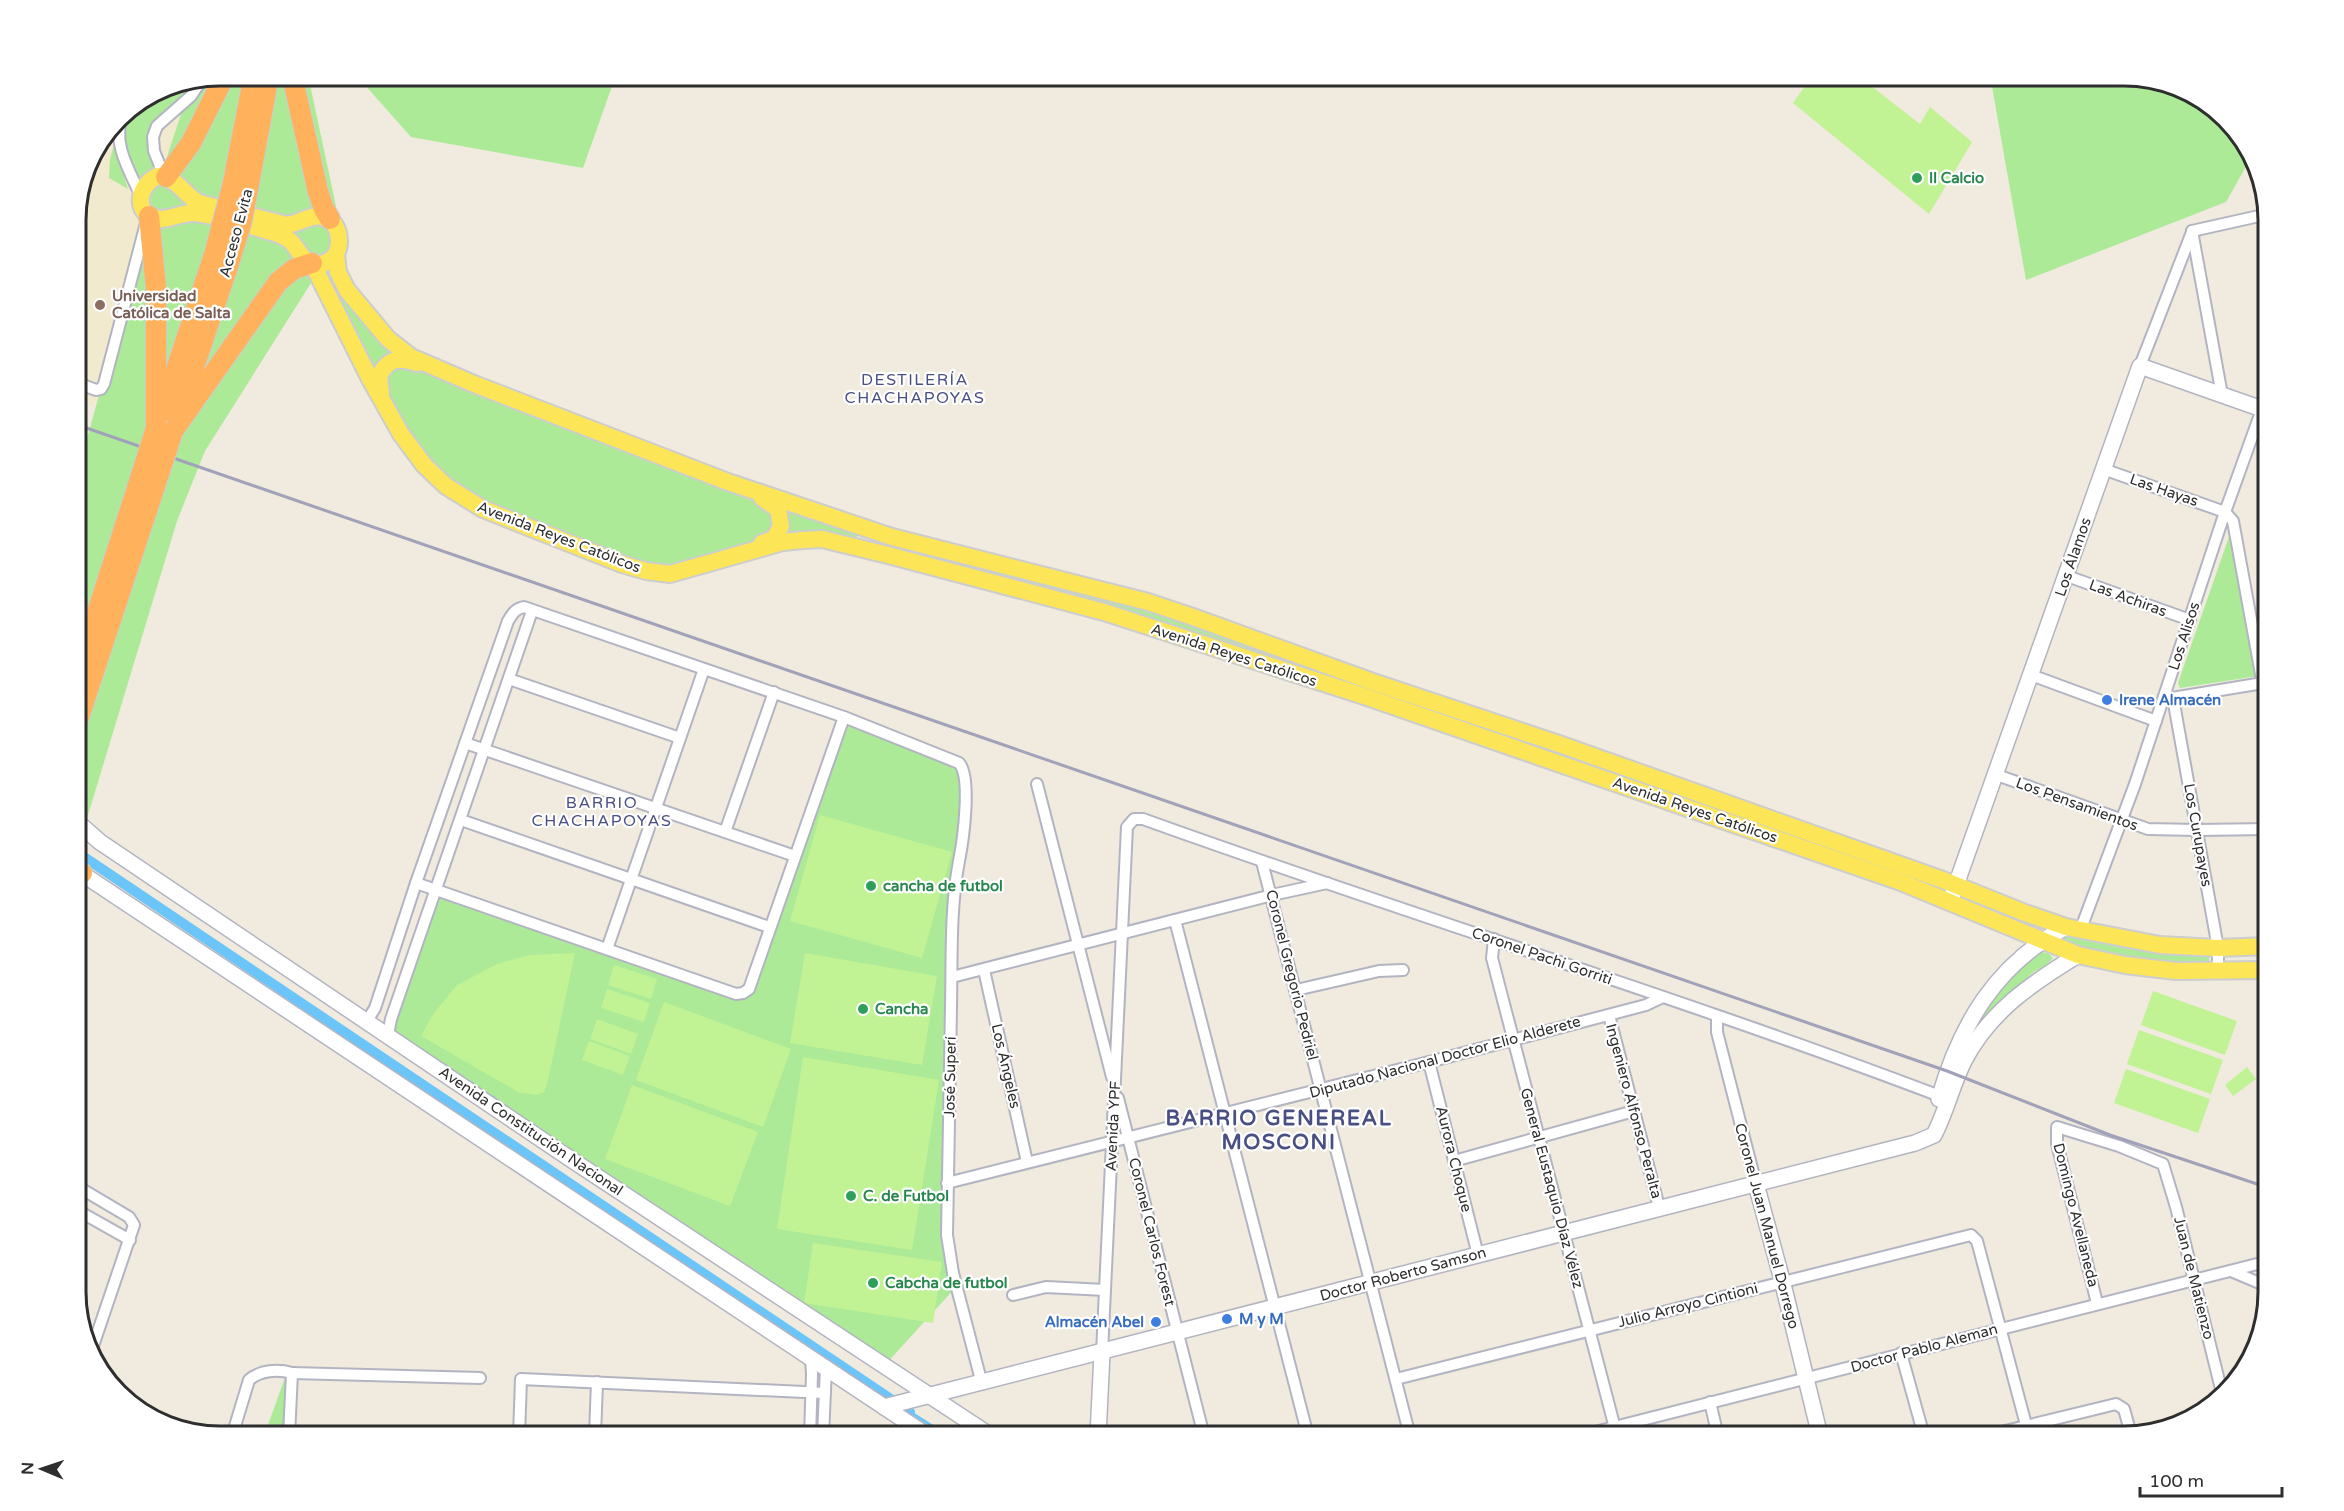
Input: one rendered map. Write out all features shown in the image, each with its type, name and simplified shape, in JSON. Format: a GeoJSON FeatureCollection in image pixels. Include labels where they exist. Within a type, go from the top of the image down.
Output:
{"type":"FeatureCollection","features":[{"type":"Feature","properties":{"kind":"highway"},"geometry":{"type":"LineString","coordinates":[[165,176],[191,144],[220,86]]}},
{"type":"Feature","properties":{"kind":"highway","name":"Acceso Evita"},"geometry":{"type":"LineString","coordinates":[[146,487],[222,259],[241,224],[241,184],[253,86]]}},
{"type":"Feature","properties":{"kind":"highway","name":"Acceso Evita"},"geometry":{"type":"LineString","coordinates":[[241,184],[266,86]]}},
{"type":"Feature","properties":{"kind":"highway"},"geometry":{"type":"LineString","coordinates":[[294,86],[318,192],[330,219]]}},
{"type":"Feature","properties":{"kind":"highway"},"geometry":{"type":"LineString","coordinates":[[149,216],[156,288],[164,430]]}},
{"type":"Feature","properties":{"kind":"highway"},"geometry":{"type":"LineString","coordinates":[[164,430],[278,282],[294,269],[312,263]]}},
{"type":"Feature","properties":{"kind":"highway"},"geometry":{"type":"LineString","coordinates":[[86,651],[146,487]]}},
{"type":"Feature","properties":{"kind":"highway"},"geometry":{"type":"LineString","coordinates":[[86,692],[146,487]]}},
{"type":"Feature","properties":{"kind":"main road"},"geometry":{"type":"LineString","coordinates":[[149,216],[141,204],[141,196],[146,183],[152,178],[165,176],[189,198],[198,203],[287,225],[315,215],[330,219]]}},
{"type":"Feature","properties":{"kind":"main road","name":"Avenida Reyes Católicos"},"geometry":{"type":"LineString","coordinates":[[149,216],[164,219],[192,213],[271,232],[287,239],[306,261],[312,263],[369,377],[401,434],[424,465],[446,486],[483,509],[622,564],[646,571],[669,574],[783,542],[822,539],[888,555],[1104,612],[1367,697],[1901,882],[2078,955],[2153,969],[2218,972],[2258,970]]}},
{"type":"Feature","properties":{"kind":"main road","name":"Avenida Reyes Católicos"},"geometry":{"type":"LineString","coordinates":[[330,219],[339,232],[340,240],[336,254],[338,272],[347,290],[388,339],[411,357],[474,384],[728,482],[892,537],[1148,602],[1373,682],[1559,744],[1957,885],[2025,913],[2073,929],[2160,945],[2218,948],[2258,946]]}},
{"type":"Feature","properties":{"kind":"main road"},"geometry":{"type":"LineString","coordinates":[[312,263],[327,262],[336,254]]}},
{"type":"Feature","properties":{"kind":"main road"},"geometry":{"type":"LineString","coordinates":[[382,398],[379,376],[383,367],[394,359],[401,358],[411,361],[474,384]]}},
{"type":"Feature","properties":{"kind":"main road"},"geometry":{"type":"LineString","coordinates":[[710,562],[774,539],[781,526],[778,509],[769,501],[728,482]]}},
{"type":"Feature","properties":{"kind":"street"},"geometry":{"type":"LineString","coordinates":[[165,176],[153,151],[153,136],[157,126],[191,96],[196,88]]}},
{"type":"Feature","properties":{"kind":"street"},"geometry":{"type":"LineString","coordinates":[[118,132],[119,145],[141,196]]}},
{"type":"Feature","properties":{"kind":"street"},"geometry":{"type":"LineString","coordinates":[[86,386],[96,390],[101,389],[104,384],[149,216]]}},
{"type":"Feature","properties":{"kind":"street"},"geometry":{"type":"LineString","coordinates":[[2222,395],[2192,231],[2258,216]]}},
{"type":"Feature","properties":{"kind":"street","name":"Los Álamos"},"geometry":{"type":"LineString","coordinates":[[1950,902],[2140,366],[2192,231]]}},
{"type":"Feature","properties":{"kind":"street"},"geometry":{"type":"LineString","coordinates":[[2140,366],[2258,406]]}},
{"type":"Feature","properties":{"kind":"street","name":"Los Alisos"},"geometry":{"type":"LineString","coordinates":[[2073,929],[2122,821],[2156,721],[2168,699],[2190,620],[2225,512],[2258,429]]}},
{"type":"Feature","properties":{"kind":"street","name":"Las Hayas"},"geometry":{"type":"LineString","coordinates":[[2103,469],[2225,512]]}},
{"type":"Feature","properties":{"kind":"street"},"geometry":{"type":"LineString","coordinates":[[2225,512],[2235,526],[2258,642]]}},
{"type":"Feature","properties":{"kind":"street","name":"Las Achiras"},"geometry":{"type":"LineString","coordinates":[[2067,576],[2190,620]]}},
{"type":"Feature","properties":{"kind":"street"},"geometry":{"type":"LineString","coordinates":[[367,1021],[375,1008],[416,884],[465,743],[508,621],[514,611],[524,608],[843,717],[749,989],[740,994],[416,884]]}},
{"type":"Feature","properties":{"kind":"street"},"geometry":{"type":"LineString","coordinates":[[388,1035],[391,1019],[532,611]]}},
{"type":"Feature","properties":{"kind":"street"},"geometry":{"type":"LineString","coordinates":[[607,949],[704,669]]}},
{"type":"Feature","properties":{"kind":"street"},"geometry":{"type":"LineString","coordinates":[[2031,675],[2156,721]]}},
{"type":"Feature","properties":{"kind":"street"},"geometry":{"type":"LineString","coordinates":[[509,679],[680,738]]}},
{"type":"Feature","properties":{"kind":"street"},"geometry":{"type":"LineString","coordinates":[[2168,699],[2258,683]]}},
{"type":"Feature","properties":{"kind":"street"},"geometry":{"type":"LineString","coordinates":[[724,832],[774,692]]}},
{"type":"Feature","properties":{"kind":"street","name":"Los Curupayes"},"geometry":{"type":"LineString","coordinates":[[2168,699],[2197,831],[2218,948],[2218,972]]}},
{"type":"Feature","properties":{"kind":"street","name":"José Superí"},"geometry":{"type":"LineString","coordinates":[[843,717],[935,752],[963,767],[965,778],[962,844],[955,898],[952,977],[947,1183],[949,1252],[982,1384]]}},
{"type":"Feature","properties":{"kind":"street"},"geometry":{"type":"LineString","coordinates":[[465,743],[795,856]]}},
{"type":"Feature","properties":{"kind":"street","name":"Los Pensamientos"},"geometry":{"type":"LineString","coordinates":[[1994,774],[2148,829],[2197,831],[2258,829]]}},
{"type":"Feature","properties":{"kind":"street","name":"Coronel Carlos Forest"},"geometry":{"type":"LineString","coordinates":[[1036,784],[1129,1137],[1201,1426]]}},
{"type":"Feature","properties":{"kind":"street","name":"Coronel Pachi Gorriti"},"geometry":{"type":"LineString","coordinates":[[1134,819],[1143,819],[1262,862],[1494,939],[1864,1066],[1944,1097]]}},
{"type":"Feature","properties":{"kind":"street","name":"Avenida YPF"},"geometry":{"type":"LineString","coordinates":[[1098,1426],[1127,827],[1134,819]]}},
{"type":"Feature","properties":{"kind":"street"},"geometry":{"type":"LineString","coordinates":[[461,820],[769,927]]}},
{"type":"Feature","properties":{"kind":"street","name":"Avenida Constitución Nacional"},"geometry":{"type":"LineString","coordinates":[[86,829],[105,845],[367,1021],[975,1426]]}},
{"type":"Feature","properties":{"kind":"street","name":"Coronel Gregorio Pedriel"},"geometry":{"type":"LineString","coordinates":[[1262,862],[1408,1426]]}},
{"type":"Feature","properties":{"kind":"street"},"geometry":{"type":"LineString","coordinates":[[86,877],[913,1426]]}},
{"type":"Feature","properties":{"kind":"street"},"geometry":{"type":"LineString","coordinates":[[952,977],[1327,883]]}},
{"type":"Feature","properties":{"kind":"street"},"geometry":{"type":"LineString","coordinates":[[1175,920],[1306,1426]]}},
{"type":"Feature","properties":{"kind":"street","name":"Doctor Roberto Samson"},"geometry":{"type":"LineString","coordinates":[[884,1407],[982,1384],[1922,1140],[1934,1135],[1954,1051],[1978,1009],[2008,969],[2041,941],[2073,929]]}},
{"type":"Feature","properties":{"kind":"street","name":"General Eustaquio Díaz Vélez"},"geometry":{"type":"LineString","coordinates":[[1494,939],[1491,958],[1615,1426]]}},
{"type":"Feature","properties":{"kind":"street","name":"Doctor Roberto Samson"},"geometry":{"type":"LineString","coordinates":[[1944,1097],[1972,1047],[1993,1019],[2024,989],[2078,955]]}},
{"type":"Feature","properties":{"kind":"street","name":"Los Ángeles"},"geometry":{"type":"LineString","coordinates":[[984,970],[1027,1162]]}},
{"type":"Feature","properties":{"kind":"street"},"geometry":{"type":"LineString","coordinates":[[1296,990],[1378,971],[1403,970]]}},
{"type":"Feature","properties":{"kind":"street","name":"Diputado Nacional Doctor Elio Alderete"},"geometry":{"type":"LineString","coordinates":[[947,1183],[1429,1062],[1646,1005],[1662,997]]}},
{"type":"Feature","properties":{"kind":"street","name":"Ingeniero Alfonso Peralta"},"geometry":{"type":"LineString","coordinates":[[1609,1014],[1659,1208]]}},
{"type":"Feature","properties":{"kind":"street","name":"Coronel Juan Manuel Dorrego"},"geometry":{"type":"LineString","coordinates":[[1717,1016],[1717,1032],[1818,1426]]}},
{"type":"Feature","properties":{"kind":"street","name":"Aurora Choque"},"geometry":{"type":"LineString","coordinates":[[1429,1062],[1478,1255]]}},
{"type":"Feature","properties":{"kind":"street"},"geometry":{"type":"LineString","coordinates":[[1454,1161],[1635,1111]]}},
{"type":"Feature","properties":{"kind":"street","name":"Domingo Avellaneda"},"geometry":{"type":"LineString","coordinates":[[2097,1303],[2057,1144],[2057,1127],[2119,1146],[2163,1164]]}},
{"type":"Feature","properties":{"kind":"street","name":"Juan de Matienzo"},"geometry":{"type":"LineString","coordinates":[[2163,1164],[2176,1207],[2220,1385]]}},
{"type":"Feature","properties":{"kind":"street"},"geometry":{"type":"LineString","coordinates":[[86,1192],[129,1217],[134,1225],[95,1340]]}},
{"type":"Feature","properties":{"kind":"street"},"geometry":{"type":"LineString","coordinates":[[86,1215],[130,1240]]}},
{"type":"Feature","properties":{"kind":"street","name":"Julio Arroyo Cintioni"},"geometry":{"type":"LineString","coordinates":[[1396,1379],[1967,1235],[1974,1236],[1977,1241],[1999,1328]]}},
{"type":"Feature","properties":{"kind":"street","name":"Doctor Pablo Aleman"},"geometry":{"type":"LineString","coordinates":[[1632,1426],[1710,1402],[2258,1264]]}},
{"type":"Feature","properties":{"kind":"street"},"geometry":{"type":"LineString","coordinates":[[2231,1271],[2258,1282]]}},
{"type":"Feature","properties":{"kind":"street"},"geometry":{"type":"LineString","coordinates":[[1013,1295],[1046,1287],[1105,1290]]}},
{"type":"Feature","properties":{"kind":"street"},"geometry":{"type":"LineString","coordinates":[[1999,1328],[2026,1426]]}},
{"type":"Feature","properties":{"kind":"street"},"geometry":{"type":"LineString","coordinates":[[1901,1353],[1921,1426]]}},
{"type":"Feature","properties":{"kind":"street"},"geometry":{"type":"LineString","coordinates":[[810,1426],[811,1359]]}},
{"type":"Feature","properties":{"kind":"street"},"geometry":{"type":"LineString","coordinates":[[823,1426],[826,1368]]}},
{"type":"Feature","properties":{"kind":"street"},"geometry":{"type":"LineString","coordinates":[[235,1426],[249,1380],[255,1375],[276,1370],[292,1373],[480,1378]]}},
{"type":"Feature","properties":{"kind":"street"},"geometry":{"type":"LineString","coordinates":[[289,1426],[292,1373]]}},
{"type":"Feature","properties":{"kind":"street"},"geometry":{"type":"LineString","coordinates":[[519,1426],[521,1379],[825,1393]]}},
{"type":"Feature","properties":{"kind":"street"},"geometry":{"type":"LineString","coordinates":[[595,1426],[597,1382]]}},
{"type":"Feature","properties":{"kind":"street"},"geometry":{"type":"LineString","coordinates":[[1710,1402],[1716,1426]]}},
{"type":"Feature","properties":{"kind":"street"},"geometry":{"type":"LineString","coordinates":[[2043,1426],[2116,1404],[2124,1409],[2129,1425]]}},
{"type":"Feature","properties":{"kind":"shaded area","name":"Universidad Católica de Salta"},"geometry":{"type":"Polygon","coordinates":[[[189,89],[94,406],[86,403],[86,211],[90,185],[99,160],[108,145],[131,119],[160,99],[189,89]]]}},
{"type":"Feature","properties":{"kind":"green space"},"geometry":{"type":"Polygon","coordinates":[[[310,86],[337,211],[330,229],[333,245],[321,256],[311,283],[205,451],[177,521],[86,822],[86,443],[148,215],[146,197],[159,181],[183,108],[148,139],[148,147],[156,168],[146,172],[140,178],[127,149],[125,125],[145,108],[160,99],[193,88],[310,86]]]}},
{"type":"Feature","properties":{"kind":"green space"},"geometry":{"type":"Polygon","coordinates":[[[366,86],[612,86],[583,168],[411,137],[366,86]]]}},
{"type":"Feature","properties":{"kind":"green space","name":"Il Calcio"},"geometry":{"type":"Polygon","coordinates":[[[1805,86],[1871,86],[1920,124],[1930,107],[1972,142],[1929,214],[1793,103],[1805,86]]]}},
{"type":"Feature","properties":{"kind":"green space"},"geometry":{"type":"Polygon","coordinates":[[[1992,86],[2151,88],[2184,99],[2199,108],[2225,131],[2245,160],[2247,165],[2226,202],[2026,280],[1992,86]]]}},
{"type":"Feature","properties":{"kind":"green space"},"geometry":{"type":"Polygon","coordinates":[[[114,145],[128,189],[109,178],[110,159],[114,145]]]}},
{"type":"Feature","properties":{"kind":"green space"},"geometry":{"type":"Polygon","coordinates":[[[326,275],[331,275],[356,312],[392,353],[374,375],[326,275]]]}},
{"type":"Feature","properties":{"kind":"green space"},"geometry":{"type":"Polygon","coordinates":[[[391,365],[419,370],[713,482],[775,513],[769,538],[717,551],[682,564],[651,564],[635,561],[488,504],[453,483],[426,459],[391,403],[382,379],[391,365]]]}},
{"type":"Feature","properties":{"kind":"green space"},"geometry":{"type":"Polygon","coordinates":[[[785,510],[857,533],[856,539],[794,532],[786,535],[785,510]]]}},
{"type":"Feature","properties":{"kind":"green space"},"geometry":{"type":"Polygon","coordinates":[[[2230,534],[2258,676],[2180,688],[2178,683],[2230,534]]]}},
{"type":"Feature","properties":{"kind":"green space"},"geometry":{"type":"Polygon","coordinates":[[[887,543],[1145,610],[1338,675],[1335,682],[1164,623],[885,548],[887,543]]]}},
{"type":"Feature","properties":{"kind":"green space"},"geometry":{"type":"Polygon","coordinates":[[[844,717],[963,767],[957,880],[947,1230],[956,1287],[884,1366],[388,1035],[436,890],[740,994],[749,989],[844,717]]]}},
{"type":"Feature","properties":{"kind":"green space","name":"cancha de futbol"},"geometry":{"type":"Polygon","coordinates":[[[820,815],[952,852],[922,958],[790,921],[820,815]]]}},
{"type":"Feature","properties":{"kind":"green space"},"geometry":{"type":"Polygon","coordinates":[[[2065,936],[2136,950],[2209,957],[2209,966],[2167,965],[2063,946],[2059,940],[2065,936]]]}},
{"type":"Feature","properties":{"kind":"green space"},"geometry":{"type":"Polygon","coordinates":[[[2041,952],[2048,953],[2053,958],[2022,982],[1973,1034],[1971,1033],[1994,995],[2033,956],[2041,952]]]}},
{"type":"Feature","properties":{"kind":"green space"},"geometry":{"type":"Polygon","coordinates":[[[575,953],[544,1092],[537,1095],[520,1093],[421,1036],[434,1013],[457,985],[497,964],[529,955],[575,953]]]}},
{"type":"Feature","properties":{"kind":"green space","name":"Cancha"},"geometry":{"type":"Polygon","coordinates":[[[805,953],[937,976],[922,1065],[790,1043],[805,953]]]}},
{"type":"Feature","properties":{"kind":"green space"},"geometry":{"type":"Polygon","coordinates":[[[614,965],[657,979],[651,999],[608,985],[614,965]]]}},
{"type":"Feature","properties":{"kind":"green space"},"geometry":{"type":"Polygon","coordinates":[[[607,989],[650,1003],[644,1022],[601,1008],[607,989]]]}},
{"type":"Feature","properties":{"kind":"green space"},"geometry":{"type":"Polygon","coordinates":[[[2153,991],[2237,1021],[2225,1055],[2141,1025],[2153,991]]]}},
{"type":"Feature","properties":{"kind":"green space"},"geometry":{"type":"Polygon","coordinates":[[[664,1002],[791,1049],[763,1127],[636,1080],[664,1002]]]}},
{"type":"Feature","properties":{"kind":"green space"},"geometry":{"type":"Polygon","coordinates":[[[597,1019],[638,1034],[631,1054],[590,1039],[597,1019]]]}},
{"type":"Feature","properties":{"kind":"green space"},"geometry":{"type":"Polygon","coordinates":[[[2139,1030],[2223,1060],[2211,1094],[2127,1064],[2139,1030]]]}},
{"type":"Feature","properties":{"kind":"green space"},"geometry":{"type":"Polygon","coordinates":[[[589,1041],[630,1056],[623,1075],[582,1060],[589,1041]]]}},
{"type":"Feature","properties":{"kind":"green space"},"geometry":{"type":"Polygon","coordinates":[[[803,1057],[939,1080],[912,1250],[777,1229],[803,1057]]]}},
{"type":"Feature","properties":{"kind":"green space"},"geometry":{"type":"Polygon","coordinates":[[[2247,1067],[2256,1079],[2233,1096],[2225,1085],[2247,1067]]]}},
{"type":"Feature","properties":{"kind":"green space"},"geometry":{"type":"Polygon","coordinates":[[[2126,1069],[2210,1099],[2198,1133],[2114,1103],[2126,1069]]]}},
{"type":"Feature","properties":{"kind":"green space"},"geometry":{"type":"Polygon","coordinates":[[[632,1085],[758,1132],[730,1206],[605,1159],[632,1085]]]}},
{"type":"Feature","properties":{"kind":"green space","name":"Cabcha de futbol"},"geometry":{"type":"Polygon","coordinates":[[[813,1243],[942,1262],[933,1323],[804,1303],[813,1243]]]}},
{"type":"Feature","properties":{"kind":"green space"},"geometry":{"type":"Polygon","coordinates":[[[287,1372],[289,1426],[268,1426],[287,1372]]]}},
{"type":"Feature","properties":{"kind":"waterway"},"geometry":{"type":"LineString","coordinates":[[86,858],[910,1412]]}},
{"type":"Feature","properties":{"kind":"waterway"},"geometry":{"type":"LineString","coordinates":[[910,1412],[932,1426]]}},
{"type":"Feature","properties":{"kind":"railway"},"geometry":{"type":"LineString","coordinates":[[86,428],[1947,1071],[2110,1135],[2258,1184]]}},
{"type":"Feature","properties":{"kind":"place","name":"Il Calcio"},"geometry":{"type":"Point","coordinates":[1917,178]}},
{"type":"Feature","properties":{"kind":"place","name":"Universidad Católica de Salta"},"geometry":{"type":"Point","coordinates":[100,305]}},
{"type":"Feature","properties":{"kind":"place","name":"Irene Almacén"},"geometry":{"type":"Point","coordinates":[2107,700]}},
{"type":"Feature","properties":{"kind":"place","name":"cancha de futbol"},"geometry":{"type":"Point","coordinates":[871,886]}},
{"type":"Feature","properties":{"kind":"place","name":"Cancha"},"geometry":{"type":"Point","coordinates":[863,1009]}},
{"type":"Feature","properties":{"kind":"place","name":"C. de Futbol"},"geometry":{"type":"Point","coordinates":[851,1196]}},
{"type":"Feature","properties":{"kind":"place","name":"Cabcha de futbol"},"geometry":{"type":"Point","coordinates":[873,1283]}},
{"type":"Feature","properties":{"kind":"place","name":"M y M"},"geometry":{"type":"Point","coordinates":[1227,1319]}},
{"type":"Feature","properties":{"kind":"place","name":"Almacén Abel"},"geometry":{"type":"Point","coordinates":[1156,1322]}},
{"type":"Feature","properties":{"kind":"district","name":"DESTILERÍA CHACHAPOYAS"},"geometry":{"type":"Point","coordinates":[915,388]}},
{"type":"Feature","properties":{"kind":"district","name":"BARRIO CHACHAPOYAS"},"geometry":{"type":"Point","coordinates":[602,811]}},
{"type":"Feature","properties":{"kind":"district","name":"BARRIO GENEREAL MOSCONI"},"geometry":{"type":"Point","coordinates":[1279,1130]}}]}
